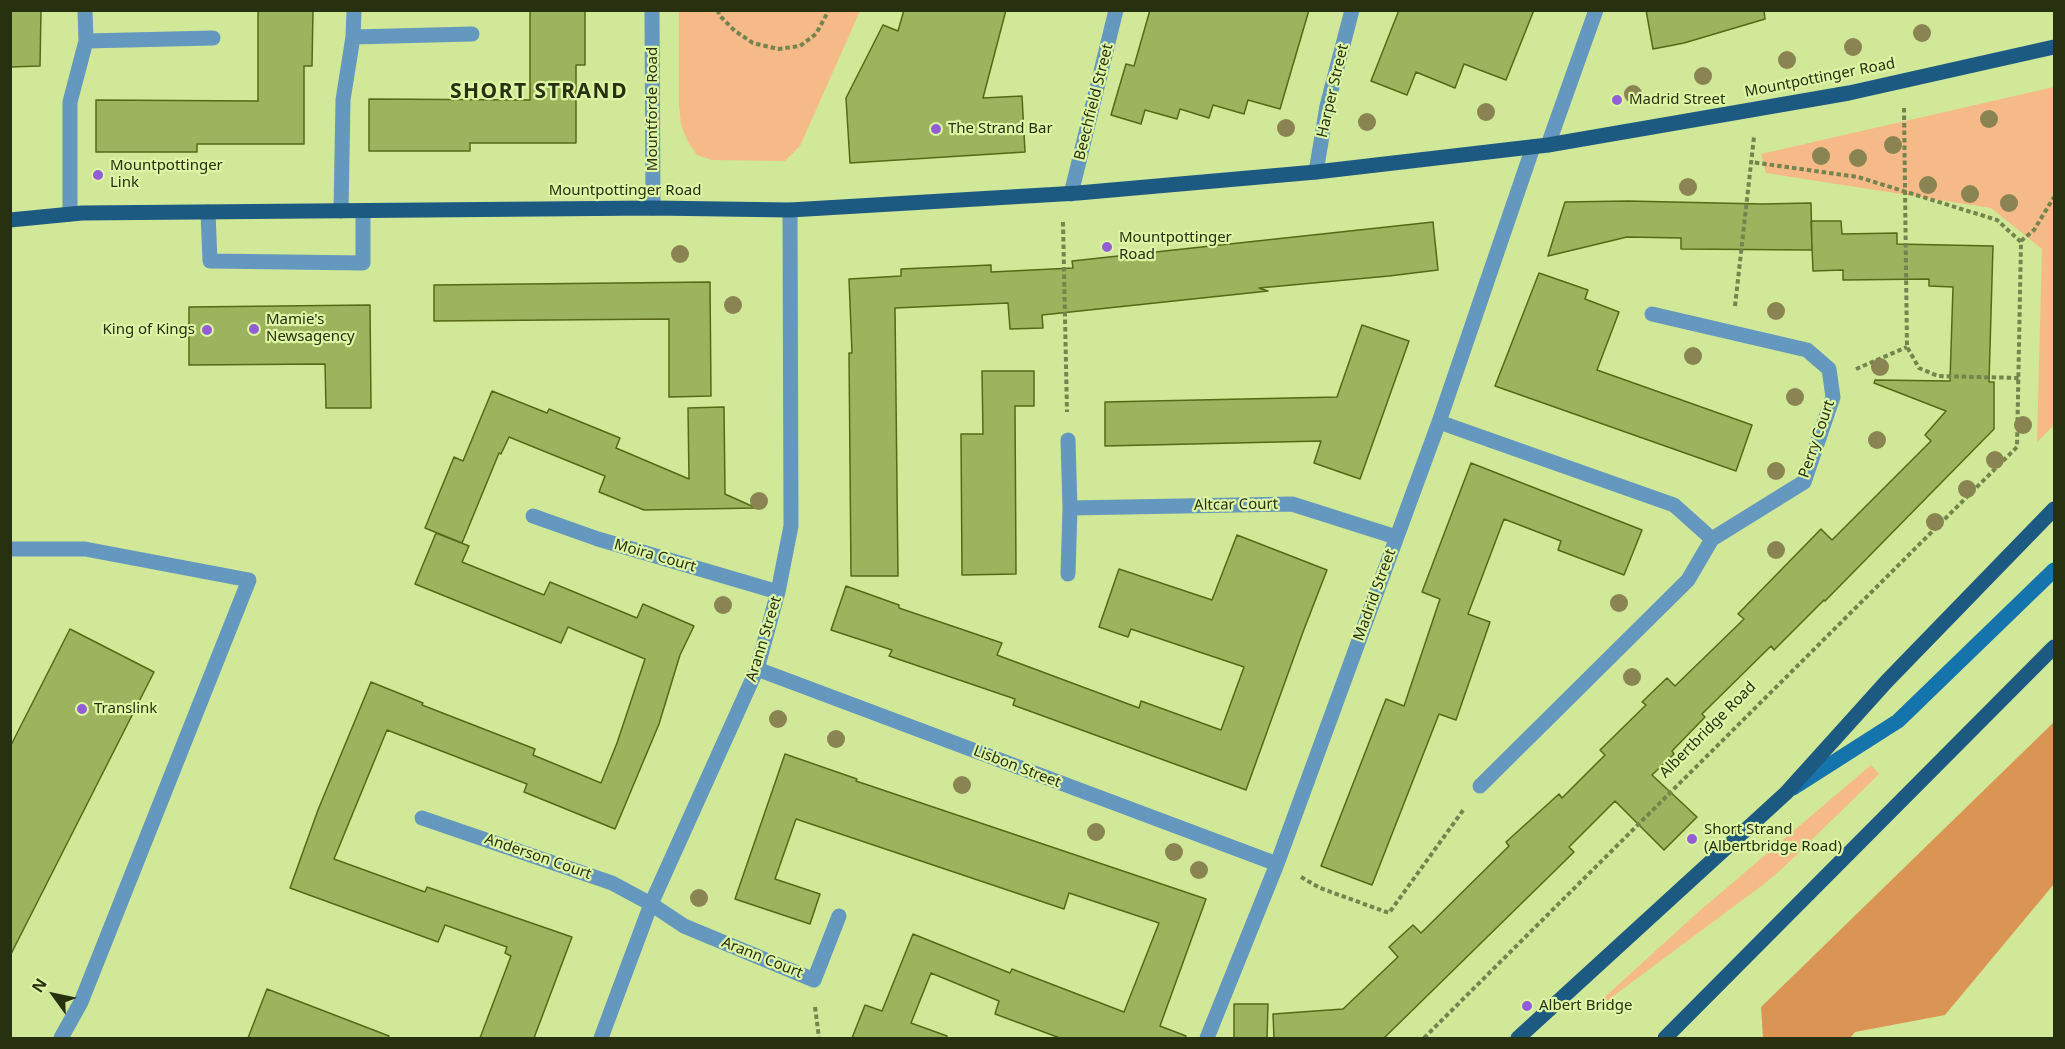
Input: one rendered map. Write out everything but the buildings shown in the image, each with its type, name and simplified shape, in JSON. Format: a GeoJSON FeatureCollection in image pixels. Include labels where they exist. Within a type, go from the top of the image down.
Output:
{"type":"FeatureCollection","features":[{"type":"Feature","properties":{"kind":"main road","name":"Mountpottinger Road"},"geometry":{"type":"LineString","coordinates":[[10,220],[70,214],[208,212],[653,208],[790,210],[1067,194],[1316,172],[1540,146],[1848,93],[2055,47]]}},
{"type":"Feature","properties":{"kind":"main road"},"geometry":{"type":"LineString","coordinates":[[1518,1038],[1786,793],[1887,681],[2055,509]]}},
{"type":"Feature","properties":{"kind":"main road"},"geometry":{"type":"LineString","coordinates":[[1665,1038],[2055,647]]}},
{"type":"Feature","properties":{"kind":"street"},"geometry":{"type":"LineString","coordinates":[[70,214],[69,102],[86,40],[85,10]]}},
{"type":"Feature","properties":{"kind":"street"},"geometry":{"type":"LineString","coordinates":[[341,211],[343,100],[353,37],[354,10]]}},
{"type":"Feature","properties":{"kind":"street","name":"Mountforde Road"},"geometry":{"type":"LineString","coordinates":[[652,10],[653,208]]}},
{"type":"Feature","properties":{"kind":"street","name":"Beechfield Street"},"geometry":{"type":"LineString","coordinates":[[1067,194],[1116,10]]}},
{"type":"Feature","properties":{"kind":"street","name":"Harper Street"},"geometry":{"type":"LineString","coordinates":[[1316,172],[1327,106],[1352,10]]}},
{"type":"Feature","properties":{"kind":"street","name":"Madrid Street"},"geometry":{"type":"LineString","coordinates":[[1207,1038],[1277,864],[1540,146],[1596,10]]}},
{"type":"Feature","properties":{"kind":"street"},"geometry":{"type":"LineString","coordinates":[[353,37],[472,34]]}},
{"type":"Feature","properties":{"kind":"street"},"geometry":{"type":"LineString","coordinates":[[86,40],[213,38]]}},
{"type":"Feature","properties":{"kind":"street","name":"Arann Street"},"geometry":{"type":"LineString","coordinates":[[601,1038],[651,904],[757,669],[778,592],[791,526],[790,210]]}},
{"type":"Feature","properties":{"kind":"street"},"geometry":{"type":"LineString","coordinates":[[208,212],[210,261],[363,263],[363,211]]}},
{"type":"Feature","properties":{"kind":"street","name":"Perry Court"},"geometry":{"type":"LineString","coordinates":[[1480,786],[1688,580],[1712,539],[1804,482],[1833,397],[1829,369],[1807,350],[1652,314]]}},
{"type":"Feature","properties":{"kind":"street"},"geometry":{"type":"LineString","coordinates":[[1439,422],[1674,505],[1712,539]]}},
{"type":"Feature","properties":{"kind":"street"},"geometry":{"type":"LineString","coordinates":[[1068,440],[1070,508],[1068,574]]}},
{"type":"Feature","properties":{"kind":"street","name":"Altcar Court"},"geometry":{"type":"LineString","coordinates":[[1070,508],[1292,504],[1396,537]]}},
{"type":"Feature","properties":{"kind":"street","name":"Moira Court"},"geometry":{"type":"LineString","coordinates":[[533,516],[598,539],[778,592]]}},
{"type":"Feature","properties":{"kind":"street"},"geometry":{"type":"LineString","coordinates":[[10,549],[85,549],[249,580],[81,1002],[61,1038]]}},
{"type":"Feature","properties":{"kind":"street"},"geometry":{"type":"LineString","coordinates":[[1786,793],[1898,721],[2055,570]]}},
{"type":"Feature","properties":{"kind":"street","name":"Lisbon Street"},"geometry":{"type":"LineString","coordinates":[[757,669],[1277,864]]}},
{"type":"Feature","properties":{"kind":"street","name":"Anderson Court"},"geometry":{"type":"LineString","coordinates":[[422,818],[612,883],[651,904]]}},
{"type":"Feature","properties":{"kind":"street","name":"Arann Court"},"geometry":{"type":"LineString","coordinates":[[651,904],[684,926],[814,980],[838,916]]}},
{"type":"Feature","properties":{"kind":"path"},"geometry":{"type":"LineString","coordinates":[[718,10],[719,15],[735,31],[753,43],[778,49],[800,46],[816,34],[829,10]]}},
{"type":"Feature","properties":{"kind":"path"},"geometry":{"type":"LineString","coordinates":[[1903,81],[1907,347],[1919,369],[1938,376],[2019,378],[2021,242],[2034,230],[2055,197]]}},
{"type":"Feature","properties":{"kind":"path"},"geometry":{"type":"LineString","coordinates":[[1732,333],[1757,109]]}},
{"type":"Feature","properties":{"kind":"path"},"geometry":{"type":"LineString","coordinates":[[1751,162],[1858,177],[1997,220],[2021,242]]}},
{"type":"Feature","properties":{"kind":"path"},"geometry":{"type":"LineString","coordinates":[[1067,194],[1068,440]]}},
{"type":"Feature","properties":{"kind":"path"},"geometry":{"type":"LineString","coordinates":[[1831,380],[1907,347]]}},
{"type":"Feature","properties":{"kind":"path","name":"Albertbridge Road"},"geometry":{"type":"LineString","coordinates":[[1424,1038],[2017,447],[2019,378]]}},
{"type":"Feature","properties":{"kind":"path"},"geometry":{"type":"LineString","coordinates":[[1277,864],[1320,888],[1389,913],[1480,786]]}},
{"type":"Feature","properties":{"kind":"shaded area"},"geometry":{"type":"Polygon","coordinates":[[[679,11],[860,11],[800,146],[785,161],[712,160],[697,155],[688,142],[681,125],[679,11]]]}},
{"type":"Feature","properties":{"kind":"shaded area"},"geometry":{"type":"Polygon","coordinates":[[[2054,87],[2054,425],[2037,442],[2042,249],[1991,208],[1766,173],[1761,154],[2054,87]]]}},
{"type":"Feature","properties":{"kind":"shaded area"},"geometry":{"type":"Polygon","coordinates":[[[2054,722],[2054,884],[1945,1015],[1855,1032],[1850,1038],[1763,1038],[1761,1007],[2054,722]]]}},
{"type":"Feature","properties":{"kind":"shaded area"},"geometry":{"type":"Polygon","coordinates":[[[1871,765],[1879,774],[1785,866],[1616,994],[1599,1010],[1596,1005],[1696,914],[1871,765]]]}},
{"type":"Feature","properties":{"kind":"place","name":"Madrid Street"},"geometry":{"type":"Point","coordinates":[1617,100]}},
{"type":"Feature","properties":{"kind":"place","name":"The Strand Bar"},"geometry":{"type":"Point","coordinates":[936,129]}},
{"type":"Feature","properties":{"kind":"place","name":"Mountpottinger Link"},"geometry":{"type":"Point","coordinates":[98,175]}},
{"type":"Feature","properties":{"kind":"place","name":"Mountpottinger Road"},"geometry":{"type":"Point","coordinates":[1107,247]}},
{"type":"Feature","properties":{"kind":"place","name":"Mamie's Newsagency"},"geometry":{"type":"Point","coordinates":[254,329]}},
{"type":"Feature","properties":{"kind":"place","name":"King of Kings"},"geometry":{"type":"Point","coordinates":[207,330]}},
{"type":"Feature","properties":{"kind":"place","name":"Translink"},"geometry":{"type":"Point","coordinates":[82,709]}},
{"type":"Feature","properties":{"kind":"place","name":"Short Strand (Albertbridge Road)"},"geometry":{"type":"Point","coordinates":[1692,839]}},
{"type":"Feature","properties":{"kind":"place","name":"Albert Bridge"},"geometry":{"type":"Point","coordinates":[1527,1006]}},
{"type":"Feature","properties":{"kind":"district","name":"SHORT STRAND"},"geometry":{"type":"Point","coordinates":[539,92]}}]}
